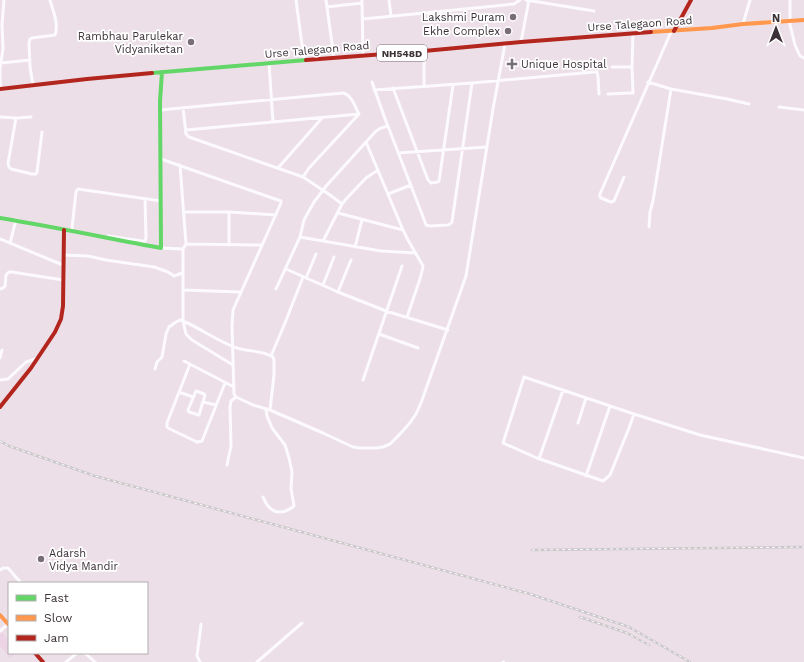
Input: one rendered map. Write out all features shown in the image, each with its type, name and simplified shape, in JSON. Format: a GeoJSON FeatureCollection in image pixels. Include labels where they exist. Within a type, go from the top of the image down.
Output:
{"type":"FeatureCollection","features":[{"type":"Feature","properties":{"kind":"main road"},"geometry":{"type":"LineString","coordinates":[[672,31],[691,0]]}},
{"type":"Feature","properties":{"kind":"main road","name":"Urse Talegaon Road"},"geometry":{"type":"LineString","coordinates":[[0,89],[162,72],[363,55],[424,52],[521,42],[804,20]]}},
{"type":"Feature","properties":{"kind":"main road"},"geometry":{"type":"LineString","coordinates":[[0,218],[160,248],[160,110],[162,72]]}},
{"type":"Feature","properties":{"kind":"main road"},"geometry":{"type":"LineString","coordinates":[[0,407],[31,368],[61,319],[63,306],[64,230]]}},
{"type":"Feature","properties":{"kind":"main road"},"geometry":{"type":"LineString","coordinates":[[0,404],[37,358]]}},
{"type":"Feature","properties":{"kind":"main road"},"geometry":{"type":"LineString","coordinates":[[0,615],[8,623]]}},
{"type":"Feature","properties":{"kind":"main road"},"geometry":{"type":"LineString","coordinates":[[36,654],[43,662]]}},
{"type":"Feature","properties":{"kind":"street"},"geometry":{"type":"LineString","coordinates":[[0,89],[4,0]]}},
{"type":"Feature","properties":{"kind":"street"},"geometry":{"type":"LineString","coordinates":[[33,85],[30,60],[30,39],[52,36],[55,35],[56,32],[56,22],[50,0]]}},
{"type":"Feature","properties":{"kind":"street"},"geometry":{"type":"LineString","coordinates":[[296,0],[304,61]]}},
{"type":"Feature","properties":{"kind":"street"},"geometry":{"type":"LineString","coordinates":[[326,0],[334,58]]}},
{"type":"Feature","properties":{"kind":"street"},"geometry":{"type":"LineString","coordinates":[[389,0],[391,16]]}},
{"type":"Feature","properties":{"kind":"street"},"geometry":{"type":"LineString","coordinates":[[363,19],[514,4],[520,0]]}},
{"type":"Feature","properties":{"kind":"street"},"geometry":{"type":"LineString","coordinates":[[521,42],[528,0],[594,11]]}},
{"type":"Feature","properties":{"kind":"street"},"geometry":{"type":"LineString","coordinates":[[743,24],[750,0]]}},
{"type":"Feature","properties":{"kind":"street"},"geometry":{"type":"LineString","coordinates":[[790,0],[789,21],[795,45],[800,56],[804,58]]}},
{"type":"Feature","properties":{"kind":"street"},"geometry":{"type":"LineString","coordinates":[[327,7],[362,2],[363,55]]}},
{"type":"Feature","properties":{"kind":"street"},"geometry":{"type":"LineString","coordinates":[[624,177],[614,201],[611,202],[600,197],[648,82],[672,31]]}},
{"type":"Feature","properties":{"kind":"street"},"geometry":{"type":"LineString","coordinates":[[608,94],[633,93],[633,34]]}},
{"type":"Feature","properties":{"kind":"street"},"geometry":{"type":"LineString","coordinates":[[161,159],[281,201],[232,310],[234,394],[236,397],[253,405],[270,410],[353,447],[368,449],[382,447],[390,444],[416,414],[448,330],[466,276],[505,44]]}},
{"type":"Feature","properties":{"kind":"street"},"geometry":{"type":"LineString","coordinates":[[424,52],[424,86]]}},
{"type":"Feature","properties":{"kind":"street"},"geometry":{"type":"LineString","coordinates":[[1,63],[30,60]]}},
{"type":"Feature","properties":{"kind":"street"},"geometry":{"type":"LineString","coordinates":[[269,63],[273,122]]}},
{"type":"Feature","properties":{"kind":"street"},"geometry":{"type":"LineString","coordinates":[[612,67],[632,67]]}},
{"type":"Feature","properties":{"kind":"street"},"geometry":{"type":"LineString","coordinates":[[374,90],[453,85],[597,72],[599,94]]}},
{"type":"Feature","properties":{"kind":"street"},"geometry":{"type":"LineString","coordinates":[[372,82],[426,225],[430,226],[450,224],[452,222],[472,83]]}},
{"type":"Feature","properties":{"kind":"street"},"geometry":{"type":"LineString","coordinates":[[648,82],[671,89],[748,104]]}},
{"type":"Feature","properties":{"kind":"street"},"geometry":{"type":"LineString","coordinates":[[393,88],[429,182],[438,182],[440,181],[453,85]]}},
{"type":"Feature","properties":{"kind":"street"},"geometry":{"type":"LineString","coordinates":[[649,227],[650,212],[671,89]]}},
{"type":"Feature","properties":{"kind":"street"},"geometry":{"type":"LineString","coordinates":[[160,110],[344,93],[350,96],[359,114]]}},
{"type":"Feature","properties":{"kind":"street"},"geometry":{"type":"LineString","coordinates":[[779,107],[804,110]]}},
{"type":"Feature","properties":{"kind":"street"},"geometry":{"type":"LineString","coordinates":[[182,108],[186,134],[189,137],[303,177],[342,204]]}},
{"type":"Feature","properties":{"kind":"street"},"geometry":{"type":"LineString","coordinates":[[186,130],[359,114]]}},
{"type":"Feature","properties":{"kind":"street"},"geometry":{"type":"LineString","coordinates":[[303,177],[309,168],[359,114]]}},
{"type":"Feature","properties":{"kind":"street"},"geometry":{"type":"LineString","coordinates":[[0,117],[31,117]]}},
{"type":"Feature","properties":{"kind":"street"},"geometry":{"type":"LineString","coordinates":[[16,118],[8,163],[11,169],[36,174],[42,132]]}},
{"type":"Feature","properties":{"kind":"street"},"geometry":{"type":"LineString","coordinates":[[278,168],[322,118]]}},
{"type":"Feature","properties":{"kind":"street"},"geometry":{"type":"LineString","coordinates":[[276,289],[300,237],[304,220],[314,202],[376,131],[388,126]]}},
{"type":"Feature","properties":{"kind":"street"},"geometry":{"type":"LineString","coordinates":[[366,142],[403,230],[423,266],[407,317]]}},
{"type":"Feature","properties":{"kind":"street"},"geometry":{"type":"LineString","coordinates":[[398,153],[487,147]]}},
{"type":"Feature","properties":{"kind":"street"},"geometry":{"type":"LineString","coordinates":[[180,165],[186,244],[182,249],[184,331],[187,336],[233,365]]}},
{"type":"Feature","properties":{"kind":"street"},"geometry":{"type":"LineString","coordinates":[[323,241],[342,204],[366,178],[378,170]]}},
{"type":"Feature","properties":{"kind":"street"},"geometry":{"type":"LineString","coordinates":[[388,194],[411,185]]}},
{"type":"Feature","properties":{"kind":"street"},"geometry":{"type":"LineString","coordinates":[[73,231],[72,222],[76,192],[78,189],[160,200]]}},
{"type":"Feature","properties":{"kind":"street"},"geometry":{"type":"LineString","coordinates":[[90,233],[142,242],[145,241],[145,198]]}},
{"type":"Feature","properties":{"kind":"street"},"geometry":{"type":"LineString","coordinates":[[184,212],[229,212],[276,215]]}},
{"type":"Feature","properties":{"kind":"street"},"geometry":{"type":"LineString","coordinates":[[229,212],[229,245]]}},
{"type":"Feature","properties":{"kind":"street"},"geometry":{"type":"LineString","coordinates":[[338,213],[403,230]]}},
{"type":"Feature","properties":{"kind":"street"},"geometry":{"type":"LineString","coordinates":[[10,244],[16,220]]}},
{"type":"Feature","properties":{"kind":"street"},"geometry":{"type":"LineString","coordinates":[[355,247],[362,220]]}},
{"type":"Feature","properties":{"kind":"street"},"geometry":{"type":"LineString","coordinates":[[300,237],[381,251],[416,253]]}},
{"type":"Feature","properties":{"kind":"street"},"geometry":{"type":"LineString","coordinates":[[0,239],[63,265]]}},
{"type":"Feature","properties":{"kind":"street"},"geometry":{"type":"LineString","coordinates":[[186,244],[261,246]]}},
{"type":"Feature","properties":{"kind":"street"},"geometry":{"type":"LineString","coordinates":[[160,248],[182,249]]}},
{"type":"Feature","properties":{"kind":"street"},"geometry":{"type":"LineString","coordinates":[[271,356],[316,254]]}},
{"type":"Feature","properties":{"kind":"street"},"geometry":{"type":"LineString","coordinates":[[63,255],[88,256],[154,267],[174,276],[182,273]]}},
{"type":"Feature","properties":{"kind":"street"},"geometry":{"type":"LineString","coordinates":[[323,285],[334,257]]}},
{"type":"Feature","properties":{"kind":"street"},"geometry":{"type":"LineString","coordinates":[[338,292],[351,260]]}},
{"type":"Feature","properties":{"kind":"street"},"geometry":{"type":"LineString","coordinates":[[363,380],[402,266]]}},
{"type":"Feature","properties":{"kind":"street"},"geometry":{"type":"LineString","coordinates":[[286,269],[386,311],[448,330]]}},
{"type":"Feature","properties":{"kind":"street"},"geometry":{"type":"LineString","coordinates":[[0,289],[4,288],[6,275],[9,272],[63,280]]}},
{"type":"Feature","properties":{"kind":"street"},"geometry":{"type":"LineString","coordinates":[[183,290],[241,292]]}},
{"type":"Feature","properties":{"kind":"street"},"geometry":{"type":"LineString","coordinates":[[155,369],[157,362],[162,357],[166,334],[169,327],[180,320],[183,321],[239,349],[256,351],[274,357],[270,410]]}},
{"type":"Feature","properties":{"kind":"street"},"geometry":{"type":"LineString","coordinates":[[379,334],[418,348]]}},
{"type":"Feature","properties":{"kind":"street"},"geometry":{"type":"LineString","coordinates":[[0,358],[2,350]]}},
{"type":"Feature","properties":{"kind":"street"},"geometry":{"type":"LineString","coordinates":[[0,380],[8,379],[26,362],[37,358]]}},
{"type":"Feature","properties":{"kind":"street"},"geometry":{"type":"LineString","coordinates":[[184,361],[234,387]]}},
{"type":"Feature","properties":{"kind":"street"},"geometry":{"type":"LineString","coordinates":[[190,364],[167,423],[167,427],[197,442],[202,441],[225,383]]}},
{"type":"Feature","properties":{"kind":"street"},"geometry":{"type":"LineString","coordinates":[[634,414],[630,428],[610,475],[603,481],[539,459],[504,443],[524,377],[700,435],[804,458]]}},
{"type":"Feature","properties":{"kind":"street"},"geometry":{"type":"LineString","coordinates":[[539,459],[563,390]]}},
{"type":"Feature","properties":{"kind":"street"},"geometry":{"type":"LineString","coordinates":[[196,391],[205,395],[203,402],[198,415],[189,412],[188,409],[196,391]]}},
{"type":"Feature","properties":{"kind":"street"},"geometry":{"type":"LineString","coordinates":[[179,392],[193,397]]}},
{"type":"Feature","properties":{"kind":"street"},"geometry":{"type":"LineString","coordinates":[[227,465],[231,446],[230,407],[231,401],[236,397]]}},
{"type":"Feature","properties":{"kind":"street"},"geometry":{"type":"LineString","coordinates":[[578,423],[586,398]]}},
{"type":"Feature","properties":{"kind":"street"},"geometry":{"type":"LineString","coordinates":[[203,402],[216,405]]}},
{"type":"Feature","properties":{"kind":"street"},"geometry":{"type":"LineString","coordinates":[[586,476],[610,406]]}},
{"type":"Feature","properties":{"kind":"street"},"geometry":{"type":"LineString","coordinates":[[262,497],[271,510],[284,512],[294,506],[291,490],[292,472],[289,458],[285,445],[272,428],[266,409]]}},
{"type":"Feature","properties":{"kind":"street"},"geometry":{"type":"LineString","coordinates":[[0,570],[3,568],[8,568],[20,582]]}},
{"type":"Feature","properties":{"kind":"street"},"geometry":{"type":"LineString","coordinates":[[257,662],[302,623]]}},
{"type":"Feature","properties":{"kind":"street"},"geometry":{"type":"LineString","coordinates":[[200,662],[197,656],[201,624]]}},
{"type":"Feature","properties":{"kind":"street"},"geometry":{"type":"LineString","coordinates":[[0,631],[8,625]]}},
{"type":"Feature","properties":{"kind":"street"},"geometry":{"type":"LineString","coordinates":[[66,662],[76,654]]}},
{"type":"Feature","properties":{"kind":"street"},"geometry":{"type":"LineString","coordinates":[[86,654],[95,662]]}},
{"type":"Feature","properties":{"kind":"shaded area"},"geometry":{"type":"Polygon","coordinates":[[[2,632],[8,639],[8,654],[16,654],[10,658],[0,646],[0,634],[2,632]]]}},
{"type":"Feature","properties":{"kind":"railway"},"geometry":{"type":"LineString","coordinates":[[0,441],[9,446],[95,476],[530,594],[629,627],[690,662]]}},
{"type":"Feature","properties":{"kind":"railway"},"geometry":{"type":"LineString","coordinates":[[532,550],[804,547]]}},
{"type":"Feature","properties":{"kind":"railway"},"geometry":{"type":"LineString","coordinates":[[580,617],[627,633],[649,645]]}},
{"type":"Feature","properties":{"kind":"traffic: fast"},"geometry":{"type":"LineString","coordinates":[[152,73],[306,60]]}},
{"type":"Feature","properties":{"kind":"traffic: fast"},"geometry":{"type":"LineString","coordinates":[[0,218],[161,248],[160,101],[162,72]]}},
{"type":"Feature","properties":{"kind":"traffic: slow"},"geometry":{"type":"LineString","coordinates":[[651,32],[804,20]]}},
{"type":"Feature","properties":{"kind":"traffic: slow"},"geometry":{"type":"LineString","coordinates":[[0,615],[8,624]]}},
{"type":"Feature","properties":{"kind":"traffic: jam"},"geometry":{"type":"LineString","coordinates":[[674,31],[691,0]]}},
{"type":"Feature","properties":{"kind":"traffic: jam"},"geometry":{"type":"LineString","coordinates":[[306,60],[651,32]]}},
{"type":"Feature","properties":{"kind":"traffic: jam"},"geometry":{"type":"LineString","coordinates":[[0,89],[152,73]]}},
{"type":"Feature","properties":{"kind":"traffic: jam"},"geometry":{"type":"LineString","coordinates":[[0,407],[31,368],[55,332],[61,319],[63,306],[64,230]]}},
{"type":"Feature","properties":{"kind":"traffic: jam"},"geometry":{"type":"LineString","coordinates":[[36,654],[43,662]]}},
{"type":"Feature","properties":{"kind":"place","name":"Lakshmi Puram"},"geometry":{"type":"Point","coordinates":[513,17]}},
{"type":"Feature","properties":{"kind":"place","name":"Ekhe Complex"},"geometry":{"type":"Point","coordinates":[508,31]}},
{"type":"Feature","properties":{"kind":"place","name":"Rambhau Parulekar Vidyaniketan"},"geometry":{"type":"Point","coordinates":[191,42]}},
{"type":"Feature","properties":{"kind":"place","name":"Unique Hospital"},"geometry":{"type":"Point","coordinates":[512,64]}},
{"type":"Feature","properties":{"kind":"place","name":"Adarsh Vidya Mandir"},"geometry":{"type":"Point","coordinates":[41,559]}}]}
